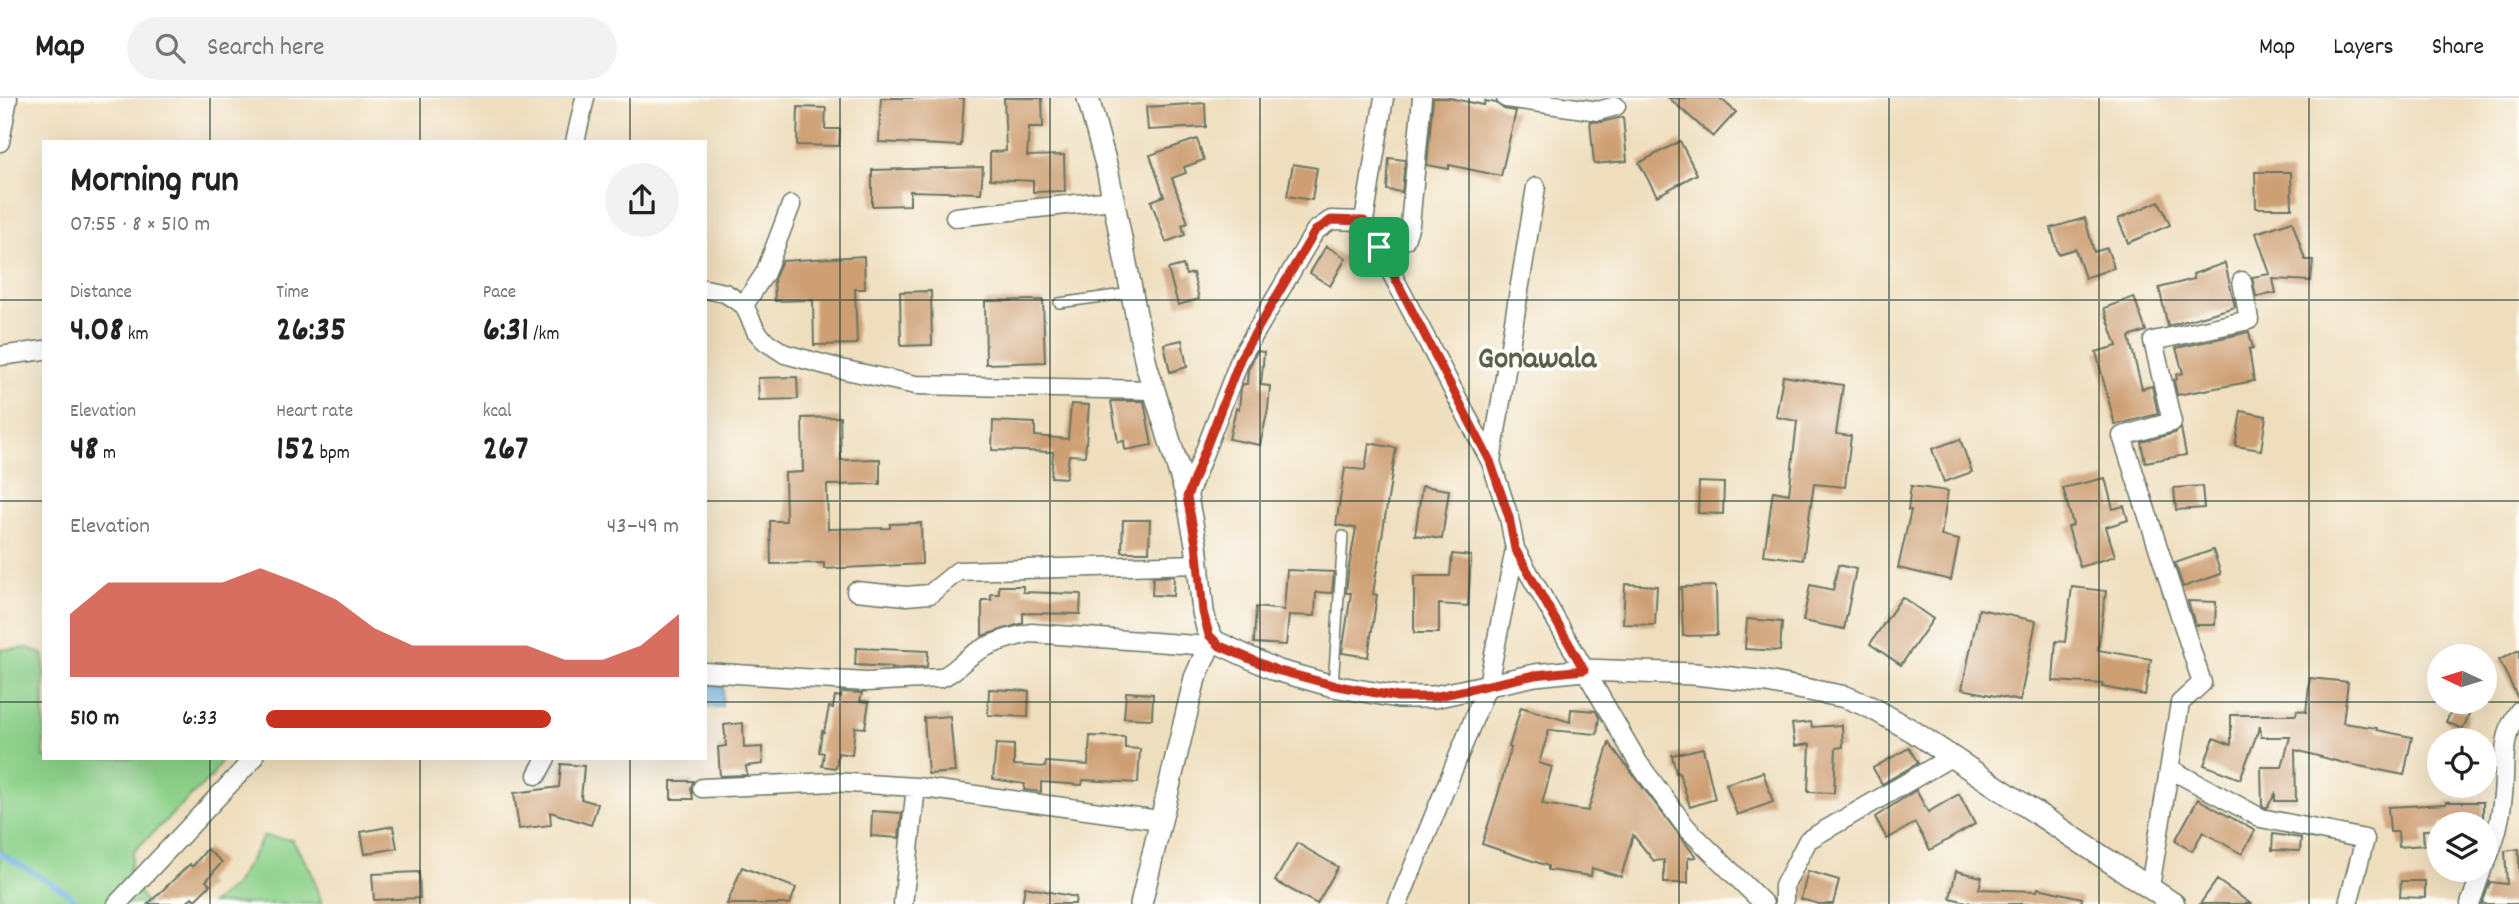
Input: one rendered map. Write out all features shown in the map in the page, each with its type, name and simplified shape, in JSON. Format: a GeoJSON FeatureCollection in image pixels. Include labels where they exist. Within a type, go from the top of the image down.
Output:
{"type":"FeatureCollection","features":[{"type":"Feature","properties":{"kind":"street"},"geometry":{"type":"LineString","coordinates":[[0,142],[8,98]]}},
{"type":"Feature","properties":{"kind":"street"},"geometry":{"type":"LineString","coordinates":[[575,140],[585,98]]}},
{"type":"Feature","properties":{"kind":"street"},"geometry":{"type":"LineString","coordinates":[[1088,98],[1113,200],[1153,390],[1187,497],[1205,622],[1212,644],[1195,678],[1140,904]]}},
{"type":"Feature","properties":{"kind":"street"},"geometry":{"type":"LineString","coordinates":[[1384,98],[1364,221],[1490,461],[1509,517],[1515,549],[1639,764],[1686,827],[1764,904]]}},
{"type":"Feature","properties":{"kind":"street"},"geometry":{"type":"LineString","coordinates":[[1379,247],[1392,246],[1405,240],[1409,225],[1422,98]]}},
{"type":"Feature","properties":{"kind":"street"},"geometry":{"type":"LineString","coordinates":[[1506,98],[1598,111],[1616,106]]}},
{"type":"Feature","properties":{"kind":"street"},"geometry":{"type":"LineString","coordinates":[[1490,461],[1536,187]]}},
{"type":"Feature","properties":{"kind":"street"},"geometry":{"type":"LineString","coordinates":[[955,218],[1113,200]]}},
{"type":"Feature","properties":{"kind":"street"},"geometry":{"type":"LineString","coordinates":[[744,305],[765,273],[791,205]]}},
{"type":"Feature","properties":{"kind":"street"},"geometry":{"type":"LineString","coordinates":[[1187,497],[1241,357],[1315,231],[1331,220],[1364,221]]}},
{"type":"Feature","properties":{"kind":"street"},"geometry":{"type":"LineString","coordinates":[[2150,887],[2180,703],[2202,683],[2122,436],[2172,422],[2153,341],[2249,320],[2242,281]]}},
{"type":"Feature","properties":{"kind":"street"},"geometry":{"type":"LineString","coordinates":[[707,289],[725,293],[744,305],[756,331],[765,341],[785,354],[916,385],[1153,390]]}},
{"type":"Feature","properties":{"kind":"street"},"geometry":{"type":"LineString","coordinates":[[0,356],[42,350]]}},
{"type":"Feature","properties":{"kind":"street"},"geometry":{"type":"LineString","coordinates":[[1398,904],[1488,684],[1515,549]]}},
{"type":"Feature","properties":{"kind":"street"},"geometry":{"type":"LineString","coordinates":[[856,591],[905,596],[930,594],[958,571],[1198,564]]}},
{"type":"Feature","properties":{"kind":"street"},"geometry":{"type":"LineString","coordinates":[[707,672],[866,682],[940,678],[950,675],[970,656],[1014,637],[1031,633],[1212,644],[1276,670],[1378,695],[1419,699],[1535,675],[1584,670],[1695,674],[1767,682],[1846,697],[1872,708],[1911,730],[2174,904]]}},
{"type":"Feature","properties":{"kind":"street"},"geometry":{"type":"LineString","coordinates":[[2497,829],[2503,796],[2506,737],[2509,726],[2519,711]]}},
{"type":"Feature","properties":{"kind":"street"},"geometry":{"type":"LineString","coordinates":[[1784,904],[1784,886],[1808,839],[1951,757]]}},
{"type":"Feature","properties":{"kind":"street"},"geometry":{"type":"LineString","coordinates":[[117,904],[252,760]]}},
{"type":"Feature","properties":{"kind":"street"},"geometry":{"type":"LineString","coordinates":[[537,775],[545,760]]}},
{"type":"Feature","properties":{"kind":"street"},"geometry":{"type":"LineString","coordinates":[[2170,769],[2261,818],[2365,839],[2348,904]]}},
{"type":"Feature","properties":{"kind":"street"},"geometry":{"type":"LineString","coordinates":[[702,788],[833,782],[916,787],[1159,820]]}},
{"type":"Feature","properties":{"kind":"street"},"geometry":{"type":"LineString","coordinates":[[903,904],[916,787]]}},
{"type":"Feature","properties":{"kind":"street"},"geometry":{"type":"LineString","coordinates":[[2470,904],[2478,882]]}},
{"type":"Feature","properties":{"kind":"lane"},"geometry":{"type":"LineString","coordinates":[[1059,303],[1131,293]]}},
{"type":"Feature","properties":{"kind":"lane"},"geometry":{"type":"LineString","coordinates":[[1333,685],[1343,536]]}},
{"type":"Feature","properties":{"kind":"green space"},"geometry":{"type":"Polygon","coordinates":[[[28,648],[42,654],[42,760],[221,760],[212,776],[133,852],[129,872],[146,904],[0,904],[0,650],[28,648]]]}},
{"type":"Feature","properties":{"kind":"green space"},"geometry":{"type":"Polygon","coordinates":[[[264,836],[292,840],[311,871],[322,904],[211,904],[235,885],[264,836]]]}},
{"type":"Feature","properties":{"kind":"water"},"geometry":{"type":"Polygon","coordinates":[[[707,685],[723,686],[722,707],[707,707],[707,685]]]}},
{"type":"Feature","properties":{"kind":"building"},"geometry":{"type":"Polygon","coordinates":[[[881,98],[964,98],[961,146],[879,142],[881,98]]]}},
{"type":"Feature","properties":{"kind":"building"},"geometry":{"type":"Polygon","coordinates":[[[1004,98],[1042,98],[1043,127],[1029,127],[1027,156],[1064,155],[1065,191],[1033,192],[1033,181],[990,179],[990,152],[1006,151],[1004,98]]]}},
{"type":"Feature","properties":{"kind":"building"},"geometry":{"type":"Polygon","coordinates":[[[1433,98],[1449,98],[1484,105],[1485,101],[1516,111],[1501,176],[1449,165],[1449,169],[1427,165],[1433,98]]]}},
{"type":"Feature","properties":{"kind":"building"},"geometry":{"type":"Polygon","coordinates":[[[1669,98],[1720,98],[1736,112],[1713,137],[1669,98]]]}},
{"type":"Feature","properties":{"kind":"building"},"geometry":{"type":"Polygon","coordinates":[[[1205,103],[1206,127],[1148,130],[1146,107],[1205,103]]]}},
{"type":"Feature","properties":{"kind":"building"},"geometry":{"type":"Polygon","coordinates":[[[798,107],[826,108],[825,129],[840,129],[839,146],[797,145],[798,107]]]}},
{"type":"Feature","properties":{"kind":"building"},"geometry":{"type":"Polygon","coordinates":[[[1623,117],[1627,161],[1594,164],[1590,121],[1601,122],[1623,117]]]}},
{"type":"Feature","properties":{"kind":"building"},"geometry":{"type":"Polygon","coordinates":[[[1197,139],[1204,160],[1184,167],[1186,173],[1172,178],[1188,223],[1182,225],[1185,235],[1166,242],[1151,201],[1164,196],[1150,155],[1197,139]]]}},
{"type":"Feature","properties":{"kind":"building"},"geometry":{"type":"Polygon","coordinates":[[[1680,141],[1697,174],[1657,196],[1639,163],[1680,141]]]}},
{"type":"Feature","properties":{"kind":"building"},"geometry":{"type":"Polygon","coordinates":[[[1389,158],[1405,160],[1402,192],[1387,190],[1389,158]]]}},
{"type":"Feature","properties":{"kind":"building"},"geometry":{"type":"Polygon","coordinates":[[[1293,164],[1317,168],[1312,200],[1287,196],[1293,164]]]}},
{"type":"Feature","properties":{"kind":"building"},"geometry":{"type":"Polygon","coordinates":[[[983,167],[981,193],[910,191],[910,205],[872,206],[872,170],[983,167]]]}},
{"type":"Feature","properties":{"kind":"building"},"geometry":{"type":"Polygon","coordinates":[[[2255,172],[2291,172],[2292,208],[2256,208],[2255,172]]]}},
{"type":"Feature","properties":{"kind":"building"},"geometry":{"type":"Polygon","coordinates":[[[2159,201],[2170,225],[2128,243],[2118,219],[2159,201]]]}},
{"type":"Feature","properties":{"kind":"building"},"geometry":{"type":"Polygon","coordinates":[[[2085,218],[2094,252],[2107,248],[2114,268],[2085,278],[2075,249],[2058,254],[2051,228],[2085,218]]]}},
{"type":"Feature","properties":{"kind":"building"},"geometry":{"type":"Polygon","coordinates":[[[2292,221],[2305,260],[2313,260],[2311,281],[2273,279],[2276,293],[2256,297],[2252,277],[2270,274],[2256,233],[2292,221]]]}},
{"type":"Feature","properties":{"kind":"building"},"geometry":{"type":"Polygon","coordinates":[[[1326,246],[1346,258],[1330,286],[1310,273],[1326,246]]]}},
{"type":"Feature","properties":{"kind":"building"},"geometry":{"type":"Polygon","coordinates":[[[864,256],[865,289],[855,289],[857,344],[814,345],[813,300],[775,301],[774,279],[782,261],[864,256]]]}},
{"type":"Feature","properties":{"kind":"building"},"geometry":{"type":"Polygon","coordinates":[[[2225,263],[2235,307],[2168,326],[2159,288],[2194,279],[2193,274],[2225,263]]]}},
{"type":"Feature","properties":{"kind":"building"},"geometry":{"type":"Polygon","coordinates":[[[1183,265],[1186,275],[1193,273],[1199,299],[1178,305],[1168,269],[1183,265]]]}},
{"type":"Feature","properties":{"kind":"building"},"geometry":{"type":"Polygon","coordinates":[[[931,291],[932,345],[901,346],[900,292],[931,291]]]}},
{"type":"Feature","properties":{"kind":"building"},"geometry":{"type":"Polygon","coordinates":[[[2134,297],[2146,331],[2129,337],[2142,389],[2152,386],[2158,414],[2115,425],[2096,352],[2117,346],[2104,308],[2134,297]]]}},
{"type":"Feature","properties":{"kind":"building"},"geometry":{"type":"Polygon","coordinates":[[[1043,300],[1045,362],[986,364],[985,301],[1043,300]]]}},
{"type":"Feature","properties":{"kind":"building"},"geometry":{"type":"Polygon","coordinates":[[[2249,332],[2253,348],[2249,349],[2254,381],[2177,395],[2174,380],[2177,379],[2176,375],[2183,373],[2176,348],[2249,332]]]}},
{"type":"Feature","properties":{"kind":"building"},"geometry":{"type":"Polygon","coordinates":[[[1182,340],[1187,367],[1170,372],[1164,344],[1182,340]]]}},
{"type":"Feature","properties":{"kind":"building"},"geometry":{"type":"Polygon","coordinates":[[[1257,351],[1264,352],[1261,385],[1270,386],[1260,445],[1229,439],[1236,408],[1239,409],[1241,388],[1243,384],[1247,384],[1248,370],[1257,351]]]}},
{"type":"Feature","properties":{"kind":"building"},"geometry":{"type":"Polygon","coordinates":[[[1783,376],[1843,385],[1836,434],[1851,436],[1845,487],[1814,484],[1803,560],[1764,555],[1773,491],[1789,494],[1797,421],[1776,417],[1783,376]]]}},
{"type":"Feature","properties":{"kind":"building"},"geometry":{"type":"Polygon","coordinates":[[[797,377],[798,399],[759,400],[758,378],[797,377]]]}},
{"type":"Feature","properties":{"kind":"building"},"geometry":{"type":"Polygon","coordinates":[[[1111,401],[1144,401],[1152,445],[1125,450],[1124,441],[1118,442],[1111,401]]]}},
{"type":"Feature","properties":{"kind":"building"},"geometry":{"type":"Polygon","coordinates":[[[1071,404],[1089,405],[1085,456],[1069,455],[1066,478],[1051,477],[1053,452],[992,450],[993,421],[1035,423],[1035,436],[1068,439],[1071,404]]]}},
{"type":"Feature","properties":{"kind":"building"},"geometry":{"type":"Polygon","coordinates":[[[2241,411],[2266,416],[2261,450],[2235,446],[2241,411]]]}},
{"type":"Feature","properties":{"kind":"building"},"geometry":{"type":"Polygon","coordinates":[[[840,417],[841,460],[880,459],[880,484],[827,485],[828,529],[890,528],[890,524],[921,523],[922,564],[824,569],[824,563],[771,564],[770,521],[786,521],[785,473],[803,472],[802,418],[840,417]]]}},
{"type":"Feature","properties":{"kind":"building"},"geometry":{"type":"Polygon","coordinates":[[[2181,428],[2186,455],[2145,462],[2141,442],[2175,433],[2181,428]]]}},
{"type":"Feature","properties":{"kind":"building"},"geometry":{"type":"Polygon","coordinates":[[[1960,439],[1972,472],[1944,482],[1932,449],[1960,439]]]}},
{"type":"Feature","properties":{"kind":"building"},"geometry":{"type":"Polygon","coordinates":[[[1369,443],[1396,448],[1373,594],[1377,595],[1368,657],[1342,653],[1351,593],[1346,593],[1348,573],[1356,528],[1336,525],[1345,468],[1365,470],[1369,443]]]}},
{"type":"Feature","properties":{"kind":"building"},"geometry":{"type":"Polygon","coordinates":[[[2105,478],[2113,509],[2124,506],[2128,520],[2106,527],[2115,556],[2080,567],[2068,527],[2073,525],[2063,488],[2105,478]]]}},
{"type":"Feature","properties":{"kind":"building"},"geometry":{"type":"Polygon","coordinates":[[[1699,482],[1724,483],[1723,514],[1698,513],[1699,482]]]}},
{"type":"Feature","properties":{"kind":"building"},"geometry":{"type":"Polygon","coordinates":[[[1422,486],[1449,490],[1442,539],[1415,535],[1422,486]]]}},
{"type":"Feature","properties":{"kind":"building"},"geometry":{"type":"Polygon","coordinates":[[[1911,486],[1948,491],[1941,536],[1959,540],[1951,580],[1898,568],[1911,510],[1908,510],[1911,486]]]}},
{"type":"Feature","properties":{"kind":"building"},"geometry":{"type":"Polygon","coordinates":[[[2202,486],[2204,508],[2176,510],[2174,488],[2202,486]]]}},
{"type":"Feature","properties":{"kind":"building"},"geometry":{"type":"Polygon","coordinates":[[[1123,520],[1150,520],[1149,552],[1122,552],[1123,520]]]}},
{"type":"Feature","properties":{"kind":"building"},"geometry":{"type":"Polygon","coordinates":[[[2213,550],[2221,574],[2183,587],[2175,563],[2213,550]]]}},
{"type":"Feature","properties":{"kind":"building"},"geometry":{"type":"Polygon","coordinates":[[[1452,554],[1471,556],[1468,606],[1439,604],[1439,633],[1414,633],[1414,576],[1450,576],[1452,554]]]}},
{"type":"Feature","properties":{"kind":"building"},"geometry":{"type":"Polygon","coordinates":[[[1838,565],[1856,569],[1844,629],[1803,621],[1810,585],[1833,590],[1838,565]]]}},
{"type":"Feature","properties":{"kind":"building"},"geometry":{"type":"Polygon","coordinates":[[[1287,570],[1334,572],[1332,593],[1316,592],[1315,616],[1289,615],[1286,645],[1254,643],[1256,607],[1284,610],[1287,570]]]}},
{"type":"Feature","properties":{"kind":"building"},"geometry":{"type":"Polygon","coordinates":[[[1174,576],[1173,596],[1152,595],[1153,577],[1174,576]]]}},
{"type":"Feature","properties":{"kind":"building"},"geometry":{"type":"Polygon","coordinates":[[[1625,584],[1657,586],[1655,625],[1623,624],[1625,584]]]}},
{"type":"Feature","properties":{"kind":"building"},"geometry":{"type":"Polygon","coordinates":[[[999,586],[1023,586],[1023,592],[1081,594],[1080,614],[1023,613],[1023,623],[982,636],[982,600],[991,600],[991,594],[999,594],[999,586]]]}},
{"type":"Feature","properties":{"kind":"building"},"geometry":{"type":"Polygon","coordinates":[[[1716,586],[1717,635],[1683,636],[1681,587],[1716,586]]]}},
{"type":"Feature","properties":{"kind":"building"},"geometry":{"type":"Polygon","coordinates":[[[2072,587],[2106,591],[2098,650],[2151,659],[2145,695],[2102,687],[2103,684],[2053,681],[2056,641],[2065,642],[2072,587]]]}},
{"type":"Feature","properties":{"kind":"building"},"geometry":{"type":"Polygon","coordinates":[[[1902,597],[1933,619],[1901,665],[1870,644],[1902,597]]]}},
{"type":"Feature","properties":{"kind":"building"},"geometry":{"type":"Polygon","coordinates":[[[2188,601],[2216,602],[2215,625],[2195,625],[2188,601]]]}},
{"type":"Feature","properties":{"kind":"building"},"geometry":{"type":"Polygon","coordinates":[[[1979,609],[2036,621],[2020,701],[1962,689],[1979,609]]]}},
{"type":"Feature","properties":{"kind":"building"},"geometry":{"type":"Polygon","coordinates":[[[1747,619],[1782,622],[1780,651],[1745,649],[1747,619]]]}},
{"type":"Feature","properties":{"kind":"building"},"geometry":{"type":"Polygon","coordinates":[[[856,648],[928,651],[927,667],[891,669],[892,667],[855,665],[856,648]]]}},
{"type":"Feature","properties":{"kind":"building"},"geometry":{"type":"Polygon","coordinates":[[[2519,650],[2519,700],[2499,660],[2519,650]]]}},
{"type":"Feature","properties":{"kind":"building"},"geometry":{"type":"Polygon","coordinates":[[[2310,678],[2348,682],[2343,723],[2412,737],[2404,775],[2295,750],[2296,801],[2275,801],[2275,794],[2267,808],[2262,806],[2261,767],[2282,767],[2290,737],[2261,737],[2260,726],[2240,779],[2204,765],[2214,738],[2231,745],[2231,715],[2296,715],[2297,710],[2306,712],[2310,678]]]}},
{"type":"Feature","properties":{"kind":"building"},"geometry":{"type":"Polygon","coordinates":[[[989,689],[1029,691],[1028,717],[988,715],[989,689]]]}},
{"type":"Feature","properties":{"kind":"building"},"geometry":{"type":"Polygon","coordinates":[[[842,692],[862,693],[860,701],[869,702],[865,728],[855,727],[852,755],[838,753],[836,768],[822,766],[824,753],[819,752],[822,731],[824,732],[829,707],[833,708],[835,696],[841,697],[842,692]]]}},
{"type":"Feature","properties":{"kind":"building"},"geometry":{"type":"Polygon","coordinates":[[[1126,692],[1153,694],[1152,719],[1124,718],[1126,692]]]}},
{"type":"Feature","properties":{"kind":"building"},"geometry":{"type":"Polygon","coordinates":[[[1521,707],[1570,722],[1571,709],[1596,711],[1599,718],[1597,734],[1549,730],[1539,763],[1552,767],[1542,804],[1588,811],[1609,743],[1696,857],[1688,858],[1688,883],[1664,883],[1664,860],[1654,861],[1633,835],[1621,877],[1592,868],[1591,876],[1548,870],[1548,866],[1482,844],[1521,707]]]}},
{"type":"Feature","properties":{"kind":"building"},"geometry":{"type":"Polygon","coordinates":[[[2450,714],[2469,714],[2463,728],[2446,722],[2450,714]]]}},
{"type":"Feature","properties":{"kind":"building"},"geometry":{"type":"Polygon","coordinates":[[[950,716],[955,772],[928,774],[924,718],[950,716]]]}},
{"type":"Feature","properties":{"kind":"building"},"geometry":{"type":"Polygon","coordinates":[[[1811,722],[1812,727],[1842,725],[1843,747],[1836,748],[1834,793],[1808,792],[1810,744],[1795,746],[1792,724],[1811,722]]]}},
{"type":"Feature","properties":{"kind":"building"},"geometry":{"type":"Polygon","coordinates":[[[743,723],[744,748],[762,747],[763,764],[746,766],[747,775],[720,776],[718,747],[726,746],[724,725],[743,723]]]}},
{"type":"Feature","properties":{"kind":"building"},"geometry":{"type":"Polygon","coordinates":[[[1090,736],[1125,737],[1125,748],[1140,749],[1138,783],[1083,780],[1082,785],[1041,782],[1041,792],[1024,790],[1025,784],[993,779],[996,744],[1014,745],[1014,765],[1045,767],[1046,762],[1088,765],[1090,736]]]}},
{"type":"Feature","properties":{"kind":"building"},"geometry":{"type":"Polygon","coordinates":[[[1703,748],[1715,799],[1690,807],[1679,772],[1676,773],[1672,755],[1703,748]]]}},
{"type":"Feature","properties":{"kind":"building"},"geometry":{"type":"Polygon","coordinates":[[[1909,748],[1918,763],[1882,784],[1873,768],[1909,748]]]}},
{"type":"Feature","properties":{"kind":"building"},"geometry":{"type":"Polygon","coordinates":[[[561,764],[584,766],[581,799],[598,804],[591,825],[550,812],[551,825],[519,829],[514,793],[559,787],[561,764]]]}},
{"type":"Feature","properties":{"kind":"building"},"geometry":{"type":"Polygon","coordinates":[[[1763,772],[1773,802],[1737,815],[1726,784],[1763,772]]]}},
{"type":"Feature","properties":{"kind":"building"},"geometry":{"type":"Polygon","coordinates":[[[671,781],[693,781],[693,799],[671,799],[671,781]]]}},
{"type":"Feature","properties":{"kind":"building"},"geometry":{"type":"Polygon","coordinates":[[[1916,790],[1928,812],[1959,794],[1975,824],[1930,850],[1915,823],[1887,839],[1875,817],[1916,790]]]}},
{"type":"Feature","properties":{"kind":"building"},"geometry":{"type":"Polygon","coordinates":[[[2198,799],[2255,831],[2242,854],[2203,832],[2192,851],[2175,841],[2198,799]]]}},
{"type":"Feature","properties":{"kind":"building"},"geometry":{"type":"Polygon","coordinates":[[[2483,802],[2483,812],[2427,812],[2427,830],[2423,830],[2424,845],[2399,847],[2398,832],[2390,832],[2388,807],[2483,802]]]}},
{"type":"Feature","properties":{"kind":"building"},"geometry":{"type":"Polygon","coordinates":[[[872,811],[902,813],[899,838],[871,836],[872,811]]]}},
{"type":"Feature","properties":{"kind":"building"},"geometry":{"type":"Polygon","coordinates":[[[393,826],[397,848],[365,854],[361,832],[393,826]]]}},
{"type":"Feature","properties":{"kind":"building"},"geometry":{"type":"Polygon","coordinates":[[[2273,834],[2301,838],[2300,851],[2272,850],[2273,834]]]}},
{"type":"Feature","properties":{"kind":"building"},"geometry":{"type":"Polygon","coordinates":[[[1297,843],[1338,867],[1317,904],[1275,881],[1297,843]]]}},
{"type":"Feature","properties":{"kind":"building"},"geometry":{"type":"Polygon","coordinates":[[[207,849],[222,862],[206,881],[210,885],[195,900],[192,897],[186,904],[148,904],[190,864],[192,867],[207,849]]]}},
{"type":"Feature","properties":{"kind":"building"},"geometry":{"type":"Polygon","coordinates":[[[2519,849],[2519,904],[2482,904],[2490,882],[2507,884],[2505,851],[2519,849]]]}},
{"type":"Feature","properties":{"kind":"building"},"geometry":{"type":"Polygon","coordinates":[[[742,867],[796,888],[790,904],[727,904],[742,867]]]}},
{"type":"Feature","properties":{"kind":"building"},"geometry":{"type":"Polygon","coordinates":[[[1808,871],[1839,880],[1833,904],[1819,904],[1801,899],[1808,871]]]}},
{"type":"Feature","properties":{"kind":"building"},"geometry":{"type":"Polygon","coordinates":[[[1956,871],[1982,877],[1979,889],[2037,891],[2038,888],[2082,898],[2081,904],[1975,904],[1950,898],[1956,871]]]}},
{"type":"Feature","properties":{"kind":"building"},"geometry":{"type":"Polygon","coordinates":[[[419,872],[420,898],[374,900],[372,874],[419,872]]]}},
{"type":"Feature","properties":{"kind":"building"},"geometry":{"type":"Polygon","coordinates":[[[2217,880],[2251,904],[2200,904],[2217,880]]]}},
{"type":"Feature","properties":{"kind":"building"},"geometry":{"type":"Polygon","coordinates":[[[2401,881],[2425,881],[2425,898],[2400,897],[2401,881]]]}},
{"type":"Feature","properties":{"kind":"building"},"geometry":{"type":"Polygon","coordinates":[[[1025,887],[1076,897],[1075,904],[1022,904],[1025,887]]]}},
{"type":"Feature","properties":{"kind":"waterway"},"geometry":{"type":"LineString","coordinates":[[0,853],[66,892],[81,904]]}},
{"type":"Feature","properties":{"kind":"district","name":"Gonawala"},"geometry":{"type":"Point","coordinates":[1537,356]}},
{"type":"Feature","properties":{"kind":"route"},"geometry":{"type":"LineString","coordinates":[[1331,220],[1364,221],[1379,247],[1490,461],[1509,517],[1515,549],[1584,670],[1535,675],[1419,699],[1378,695],[1276,670],[1220,646],[1209,635],[1203,612],[1196,544],[1187,497],[1241,357],[1315,231],[1331,220]]}}]}
